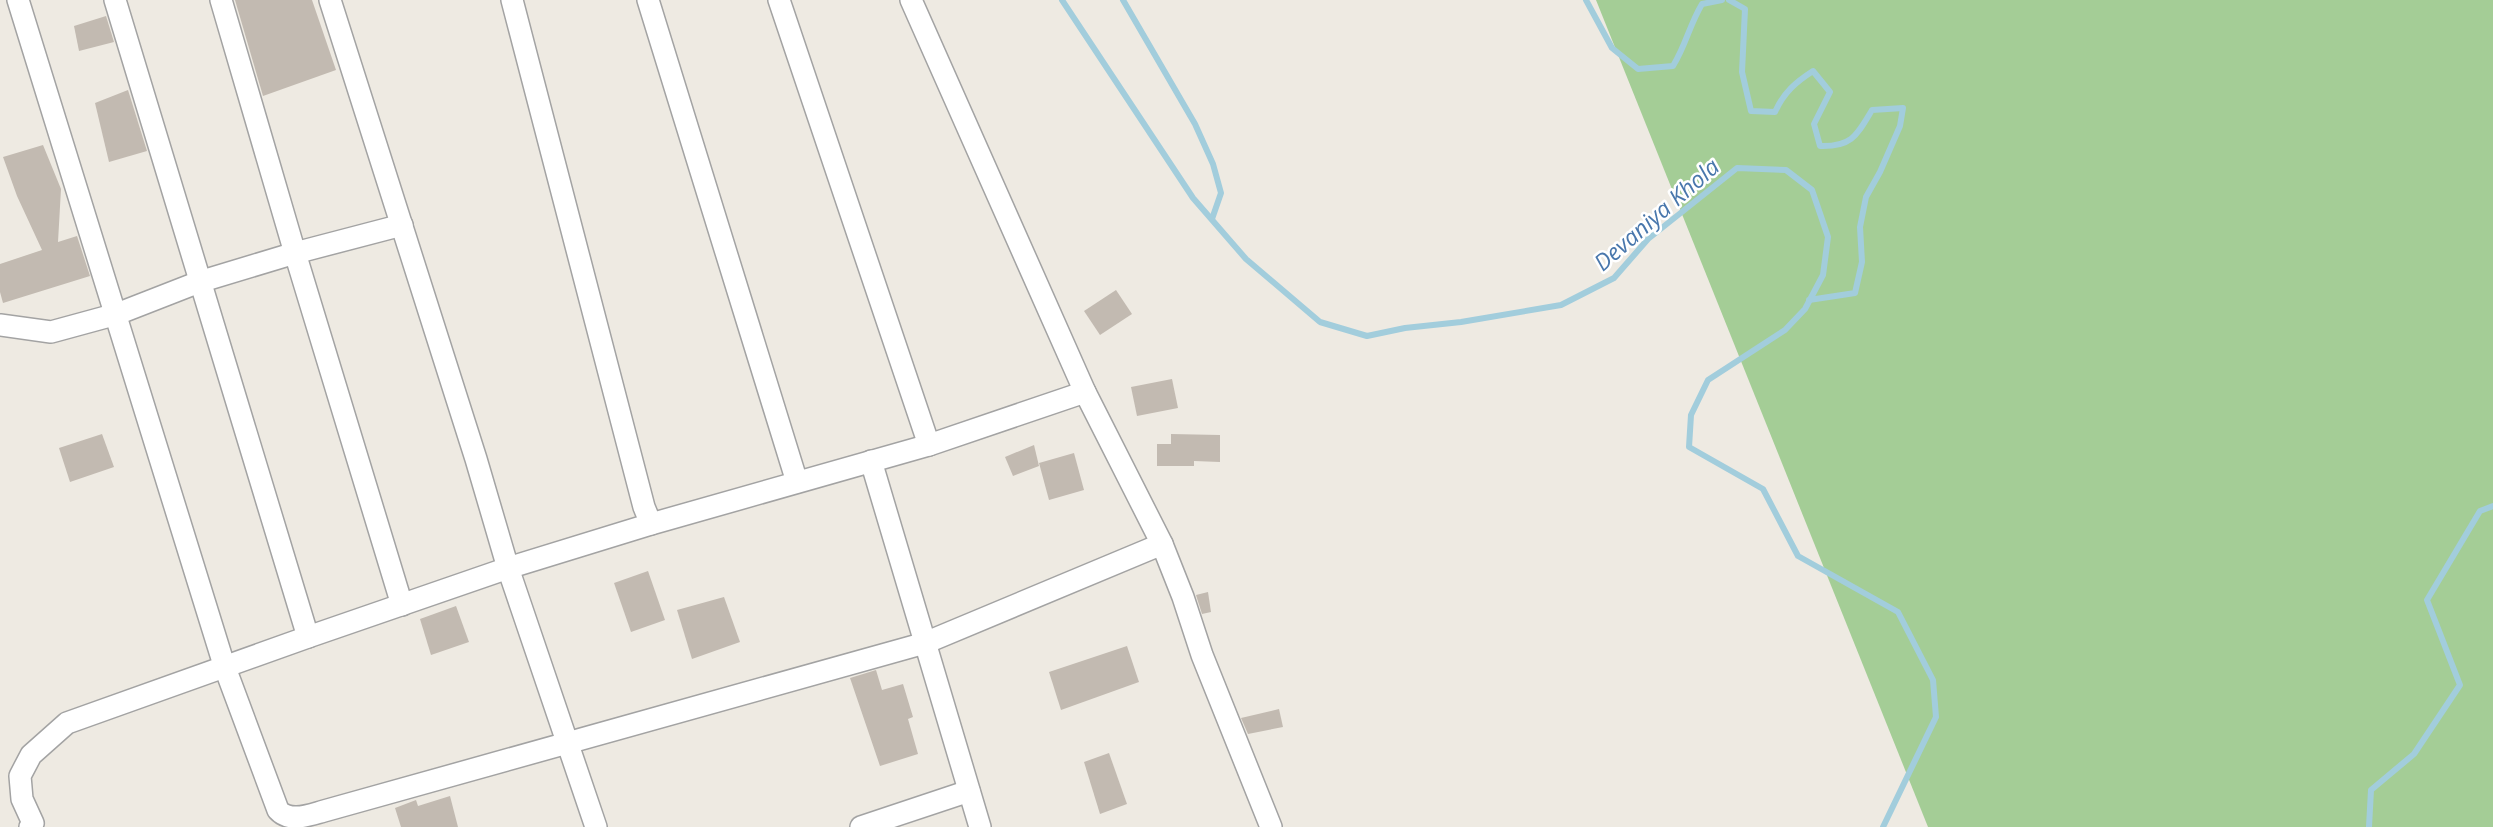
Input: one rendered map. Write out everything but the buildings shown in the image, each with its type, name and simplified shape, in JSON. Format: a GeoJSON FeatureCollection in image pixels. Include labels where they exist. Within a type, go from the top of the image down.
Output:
{"type":"FeatureCollection","features":[{"type":"Feature","properties":{"kind":"street"},"geometry":{"type":"LineString","coordinates":[[18,0],[224,665],[278,810],[284,816],[328,819],[568,742],[925,643],[1162,544]]}},
{"type":"Feature","properties":{"kind":"street"},"geometry":{"type":"LineString","coordinates":[[115,0],[308,637]]}},
{"type":"Feature","properties":{"kind":"street"},"geometry":{"type":"LineString","coordinates":[[221,0],[402,606]]}},
{"type":"Feature","properties":{"kind":"street"},"geometry":{"type":"LineString","coordinates":[[330,0],[508,568],[596,827]]}},
{"type":"Feature","properties":{"kind":"street"},"geometry":{"type":"LineString","coordinates":[[512,0],[644,507],[651,524]]}},
{"type":"Feature","properties":{"kind":"street"},"geometry":{"type":"LineString","coordinates":[[648,0],[797,482]]}},
{"type":"Feature","properties":{"kind":"street"},"geometry":{"type":"LineString","coordinates":[[779,0],[929,445]]}},
{"type":"Feature","properties":{"kind":"street"},"geometry":{"type":"LineString","coordinates":[[911,0],[1085,392],[1162,544],[1202,655],[1271,827]]}},
{"type":"Feature","properties":{"kind":"street"},"geometry":{"type":"LineString","coordinates":[[0,325],[51,332],[117,314],[199,282],[402,225]]}},
{"type":"Feature","properties":{"kind":"street"},"geometry":{"type":"LineString","coordinates":[[30,827],[33,823],[22,799],[20,776],[32,755],[67,723],[224,665],[508,568],[651,524],[929,445],[1085,392]]}},
{"type":"Feature","properties":{"kind":"street"},"geometry":{"type":"LineString","coordinates":[[871,461],[980,827]]}},
{"type":"Feature","properties":{"kind":"street"},"geometry":{"type":"LineString","coordinates":[[861,827],[969,791]]}},
{"type":"Feature","properties":{"kind":"green space"},"geometry":{"type":"Polygon","coordinates":[[[1596,0],[2493,0],[2493,827],[1928,827],[1596,0]]]}},
{"type":"Feature","properties":{"kind":"waterway","name":"Devaniya Khola"},"geometry":{"type":"LineString","coordinates":[[1062,0],[1193,198],[1246,259],[1320,322],[1367,336],[1561,305],[1614,278],[1648,239],[1737,168],[1786,170],[1812,190],[1828,237],[1823,275],[1805,309],[1785,330],[1708,380],[1691,415],[1689,447],[1763,489],[1798,556],[1898,612],[1933,680],[1936,717],[1883,827]]}},
{"type":"Feature","properties":{"kind":"waterway"},"geometry":{"type":"LineString","coordinates":[[1123,0],[1195,124],[1213,164],[1221,193],[1212,219]]}},
{"type":"Feature","properties":{"kind":"waterway"},"geometry":{"type":"LineString","coordinates":[[1586,0],[1612,48],[1638,69],[1673,66],[1702,4],[1722,0]]}},
{"type":"Feature","properties":{"kind":"waterway"},"geometry":{"type":"LineString","coordinates":[[1729,0],[1745,9],[1742,72],[1751,111],[1775,112],[1791,88],[1813,71],[1830,92],[1814,124],[1820,146],[1847,142],[1857,133],[1872,110],[1903,108],[1900,126],[1866,197],[1860,227],[1862,262],[1855,293],[1809,300]]}},
{"type":"Feature","properties":{"kind":"waterway"},"geometry":{"type":"LineString","coordinates":[[2369,827],[2371,790],[2414,754],[2460,685],[2427,600],[2480,511],[2493,506]]}}]}
